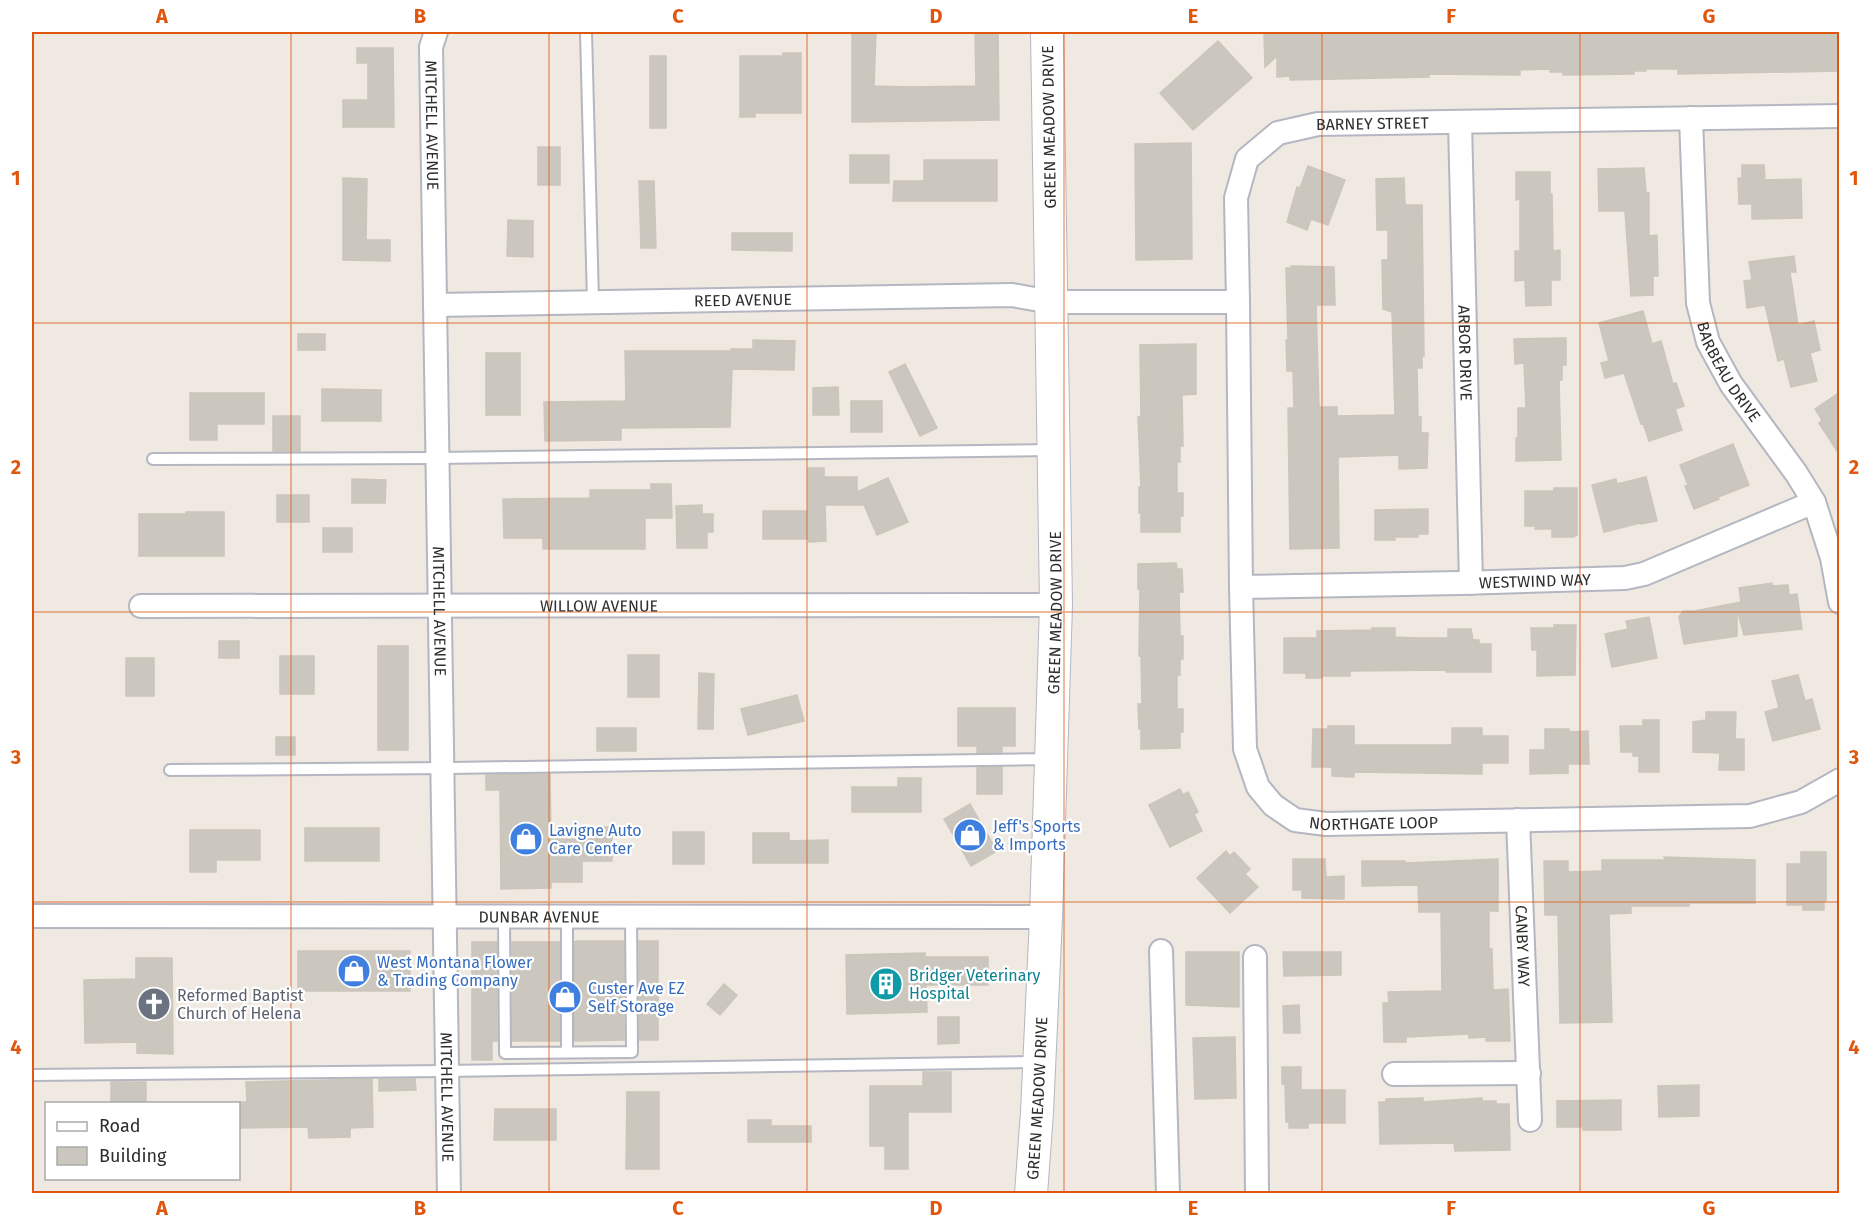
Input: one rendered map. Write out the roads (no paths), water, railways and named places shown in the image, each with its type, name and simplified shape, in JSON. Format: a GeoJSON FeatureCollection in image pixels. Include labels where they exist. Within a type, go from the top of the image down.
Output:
{"type":"FeatureCollection","features":[{"type":"Feature","properties":{"kind":"main road","name":"GREEN MEADOW DRIVE"},"geometry":{"type":"LineString","coordinates":[[1031,1194],[1046,917],[1056,605],[1047,32]]}},
{"type":"Feature","properties":{"kind":"street","name":"MITCHELL AVENUE"},"geometry":{"type":"LineString","coordinates":[[436,32],[431,47],[448,1194]]}},
{"type":"Feature","properties":{"kind":"street","name":"BARNEY STREET"},"geometry":{"type":"LineString","coordinates":[[1238,302],[1236,198],[1247,159],[1278,133],[1318,124],[1839,116]]}},
{"type":"Feature","properties":{"kind":"street","name":"BARBEAU DRIVE"},"geometry":{"type":"LineString","coordinates":[[1691,118],[1698,303],[1708,342],[1731,384],[1796,473],[1814,502],[1832,558],[1839,602]]}},
{"type":"Feature","properties":{"kind":"street","name":"ARBOR DRIVE"},"geometry":{"type":"LineString","coordinates":[[1460,122],[1471,583]]}},
{"type":"Feature","properties":{"kind":"street","name":"REED AVENUE"},"geometry":{"type":"LineString","coordinates":[[435,305],[1012,295],[1051,302]]}},
{"type":"Feature","properties":{"kind":"street"},"geometry":{"type":"LineString","coordinates":[[1051,302],[1238,302]]}},
{"type":"Feature","properties":{"kind":"street","name":"NORTHGATE LOOP"},"geometry":{"type":"LineString","coordinates":[[1238,302],[1245,749],[1257,787],[1273,806],[1295,820],[1326,824],[1750,816],[1801,802],[1839,780]]}},
{"type":"Feature","properties":{"kind":"street","name":"WESTWIND WAY"},"geometry":{"type":"LineString","coordinates":[[1241,586],[1471,583],[1623,578],[1644,574],[1814,502]]}},
{"type":"Feature","properties":{"kind":"street","name":"WILLOW AVENUE"},"geometry":{"type":"LineString","coordinates":[[141,606],[1056,605]]}},
{"type":"Feature","properties":{"kind":"street","name":"CANBY WAY"},"geometry":{"type":"LineString","coordinates":[[1518,820],[1530,1120]]}},
{"type":"Feature","properties":{"kind":"street","name":"DUNBAR AVENUE"},"geometry":{"type":"LineString","coordinates":[[32,916],[1046,917]]}},
{"type":"Feature","properties":{"kind":"street"},"geometry":{"type":"LineString","coordinates":[[1161,951],[1168,1194]]}},
{"type":"Feature","properties":{"kind":"street"},"geometry":{"type":"LineString","coordinates":[[1255,957],[1257,1194]]}},
{"type":"Feature","properties":{"kind":"street"},"geometry":{"type":"LineString","coordinates":[[1394,1074],[1529,1072]]}},
{"type":"Feature","properties":{"kind":"lane"},"geometry":{"type":"LineString","coordinates":[[586,32],[593,302]]}},
{"type":"Feature","properties":{"kind":"lane"},"geometry":{"type":"LineString","coordinates":[[153,459],[437,458],[1054,450]]}},
{"type":"Feature","properties":{"kind":"lane"},"geometry":{"type":"LineString","coordinates":[[170,770],[1051,759]]}},
{"type":"Feature","properties":{"kind":"lane"},"geometry":{"type":"LineString","coordinates":[[504,916],[505,1053],[632,1052],[631,916]]}},
{"type":"Feature","properties":{"kind":"lane"},"geometry":{"type":"LineString","coordinates":[[567,916],[567,1053]]}},
{"type":"Feature","properties":{"kind":"lane"},"geometry":{"type":"LineString","coordinates":[[32,1075],[1039,1062]]}},
{"type":"Feature","properties":{"kind":"place","name":"Jeff's Sports & Imports"},"geometry":{"type":"Point","coordinates":[970,835]}},
{"type":"Feature","properties":{"kind":"place","name":"Lavigne Auto Care Center"},"geometry":{"type":"Point","coordinates":[526,839]}},
{"type":"Feature","properties":{"kind":"place","name":"West Montana Flower & Trading Company"},"geometry":{"type":"Point","coordinates":[354,971]}},
{"type":"Feature","properties":{"kind":"place","name":"Bridger Veterinary Hospital"},"geometry":{"type":"Point","coordinates":[886,984]}},
{"type":"Feature","properties":{"kind":"place","name":"Custer Ave EZ Self Storage"},"geometry":{"type":"Point","coordinates":[565,997]}},
{"type":"Feature","properties":{"kind":"place","name":"Reformed Baptist Church of Helena"},"geometry":{"type":"Point","coordinates":[154,1004]}}]}
